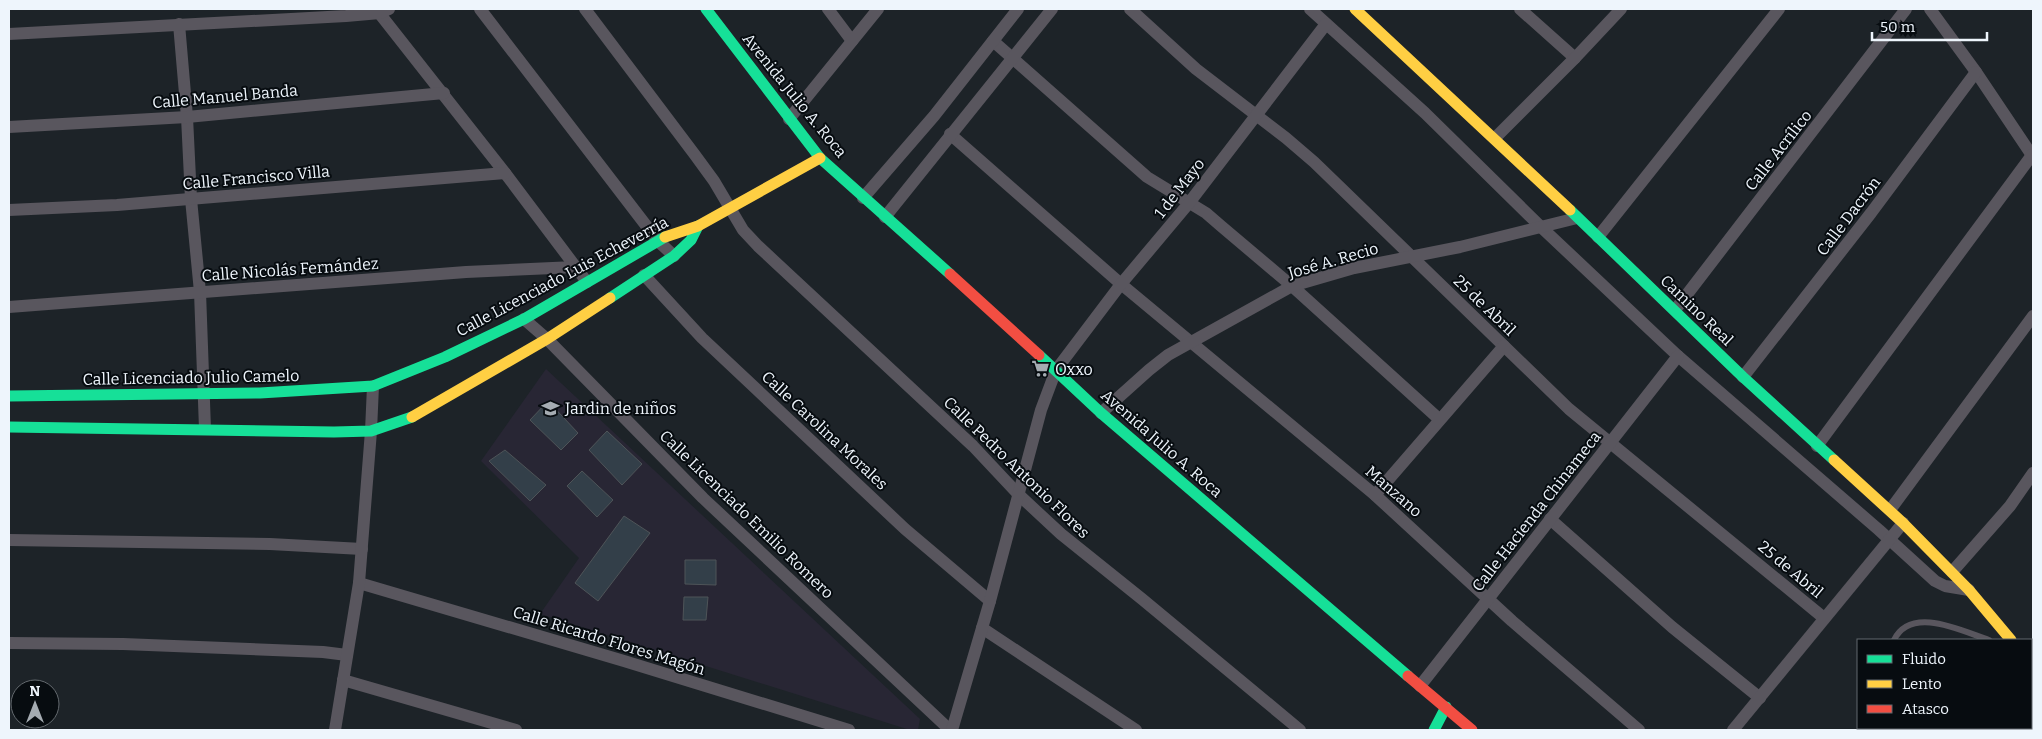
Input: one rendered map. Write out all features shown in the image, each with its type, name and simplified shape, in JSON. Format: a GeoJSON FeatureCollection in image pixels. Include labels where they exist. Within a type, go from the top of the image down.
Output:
{"type":"FeatureCollection","features":[{"type":"Feature","properties":{"kind":"street"},"geometry":{"type":"LineString","coordinates":[[480,9],[658,241],[674,256]]}},
{"type":"Feature","properties":{"kind":"street","name":"Calle Pedro Antonio Flores"},"geometry":{"type":"LineString","coordinates":[[585,9],[695,155],[731,208],[743,230],[758,246],[973,446],[1019,495],[1061,534],[1300,730]]}},
{"type":"Feature","properties":{"kind":"street","name":"Avenida Julio A. Roca"},"geometry":{"type":"LineString","coordinates":[[706,9],[820,158],[1056,370],[1100,413],[1472,730]]}},
{"type":"Feature","properties":{"kind":"street"},"geometry":{"type":"LineString","coordinates":[[828,9],[852,41]]}},
{"type":"Feature","properties":{"kind":"street"},"geometry":{"type":"LineString","coordinates":[[789,119],[878,9]]}},
{"type":"Feature","properties":{"kind":"street"},"geometry":{"type":"LineString","coordinates":[[863,198],[934,116],[1018,9]]}},
{"type":"Feature","properties":{"kind":"street"},"geometry":{"type":"LineString","coordinates":[[885,217],[1052,9]]}},
{"type":"Feature","properties":{"kind":"street","name":"25 de Abril"},"geometry":{"type":"LineString","coordinates":[[1130,9],[1196,69],[1256,114],[1314,162],[1569,409],[1824,618]]}},
{"type":"Feature","properties":{"kind":"street"},"geometry":{"type":"LineString","coordinates":[[1310,9],[1424,113],[1678,356],[1935,581],[1945,586],[1969,590]]}},
{"type":"Feature","properties":{"kind":"street","name":"Camino Real"},"geometry":{"type":"LineString","coordinates":[[1355,9],[1495,138],[1743,377],[1817,446],[1890,510],[1969,590],[2010,639]]}},
{"type":"Feature","properties":{"kind":"street"},"geometry":{"type":"LineString","coordinates":[[1520,9],[1575,58]]}},
{"type":"Feature","properties":{"kind":"street"},"geometry":{"type":"LineString","coordinates":[[1495,138],[1621,9]]}},
{"type":"Feature","properties":{"kind":"street"},"geometry":{"type":"LineString","coordinates":[[1598,237],[1779,9]]}},
{"type":"Feature","properties":{"kind":"street","name":"Calle Acrílico"},"geometry":{"type":"LineString","coordinates":[[1675,310],[1906,9]]}},
{"type":"Feature","properties":{"kind":"street"},"geometry":{"type":"LineString","coordinates":[[1817,446],[2032,156],[1976,72],[1930,9]]}},
{"type":"Feature","properties":{"kind":"street"},"geometry":{"type":"LineString","coordinates":[[9,34],[382,10],[587,282]]}},
{"type":"Feature","properties":{"kind":"street"},"geometry":{"type":"LineString","coordinates":[[179,24],[187,117],[191,199],[200,292],[205,429]]}},
{"type":"Feature","properties":{"kind":"street","name":"1 de Mayo"},"geometry":{"type":"LineString","coordinates":[[951,730],[990,601],[1041,410],[1056,370],[1121,284],[1189,203],[1326,24]]}},
{"type":"Feature","properties":{"kind":"street"},"geometry":{"type":"LineString","coordinates":[[993,41],[1147,178],[1206,213],[1292,286],[1439,419]]}},
{"type":"Feature","properties":{"kind":"street","name":"Calle Dacrón"},"geometry":{"type":"LineString","coordinates":[[1743,377],[1871,213],[1976,72]]}},
{"type":"Feature","properties":{"kind":"street","name":"Calle Manuel Banda"},"geometry":{"type":"LineString","coordinates":[[9,127],[187,117],[444,94]]}},
{"type":"Feature","properties":{"kind":"street","name":"Manzano"},"geometry":{"type":"LineString","coordinates":[[950,134],[1121,284],[1375,495],[1545,650],[1639,730]]}},
{"type":"Feature","properties":{"kind":"street","name":"Calle Licenciado Luis Echeverría"},"geometry":{"type":"LineString","coordinates":[[373,386],[445,357],[524,319],[658,241],[671,234],[698,226],[820,158]]}},
{"type":"Feature","properties":{"kind":"street","name":"Calle Francisco Villa"},"geometry":{"type":"LineString","coordinates":[[9,210],[191,199],[505,173]]}},
{"type":"Feature","properties":{"kind":"street","name":"José A. Recio"},"geometry":{"type":"LineString","coordinates":[[1100,413],[1168,355],[1292,286],[1354,268],[1460,247],[1577,218]]}},
{"type":"Feature","properties":{"kind":"street","name":"Calle Licenciado Luis Echeverría"},"geometry":{"type":"LineString","coordinates":[[372,431],[416,416],[547,339],[674,256],[691,240],[698,226]]}},
{"type":"Feature","properties":{"kind":"street","name":"Calle Nicolás Fernández"},"geometry":{"type":"LineString","coordinates":[[9,307],[466,272],[575,266]]}},
{"type":"Feature","properties":{"kind":"street","name":"Calle Carolina Morales"},"geometry":{"type":"LineString","coordinates":[[644,275],[702,338],[905,529],[990,601]]}},
{"type":"Feature","properties":{"kind":"street"},"geometry":{"type":"LineString","coordinates":[[1890,510],[2033,316]]}},
{"type":"Feature","properties":{"kind":"street","name":"Calle Licenciado Emilio Romero"},"geometry":{"type":"LineString","coordinates":[[524,319],[547,339],[703,498],[951,730]]}},
{"type":"Feature","properties":{"kind":"street"},"geometry":{"type":"LineString","coordinates":[[1375,495],[1504,346]]}},
{"type":"Feature","properties":{"kind":"street","name":"Calle Hacienda Chinameca"},"geometry":{"type":"LineString","coordinates":[[1420,686],[1678,356]]}},
{"type":"Feature","properties":{"kind":"street"},"geometry":{"type":"LineString","coordinates":[[335,730],[359,583],[372,431],[373,386]]}},
{"type":"Feature","properties":{"kind":"street","name":"Calle Licenciado Julio Camelo"},"geometry":{"type":"LineString","coordinates":[[9,396],[303,392],[373,386]]}},
{"type":"Feature","properties":{"kind":"street"},"geometry":{"type":"LineString","coordinates":[[9,426],[334,432],[372,431]]}},
{"type":"Feature","properties":{"kind":"street"},"geometry":{"type":"LineString","coordinates":[[1952,572],[2010,506],[2033,473]]}},
{"type":"Feature","properties":{"kind":"street"},"geometry":{"type":"LineString","coordinates":[[1550,520],[1672,627],[1760,698]]}},
{"type":"Feature","properties":{"kind":"street"},"geometry":{"type":"LineString","coordinates":[[1733,730],[1903,523]]}},
{"type":"Feature","properties":{"kind":"street"},"geometry":{"type":"LineString","coordinates":[[9,540],[233,543],[362,549]]}},
{"type":"Feature","properties":{"kind":"street","name":"Calle Ricardo Flores Magón"},"geometry":{"type":"LineString","coordinates":[[359,583],[624,660],[849,730]]}},
{"type":"Feature","properties":{"kind":"street"},"geometry":{"type":"LineString","coordinates":[[982,628],[1136,730]]}},
{"type":"Feature","properties":{"kind":"street"},"geometry":{"type":"LineString","coordinates":[[9,643],[123,644],[323,652],[347,655]]}},
{"type":"Feature","properties":{"kind":"street"},"geometry":{"type":"LineString","coordinates":[[343,680],[516,730]]}},
{"type":"Feature","properties":{"kind":"street"},"geometry":{"type":"LineString","coordinates":[[1434,730],[1446,707]]}},
{"type":"Feature","properties":{"kind":"lane"},"geometry":{"type":"LineString","coordinates":[[1895,639],[1905,626],[1916,622],[1933,623],[1986,639]]}},
{"type":"Feature","properties":{"kind":"shaded area"},"geometry":{"type":"Polygon","coordinates":[[[546,369],[920,719],[918,730],[910,730],[540,614],[579,558],[481,461],[546,369]]]}},
{"type":"Feature","properties":{"kind":"building"},"geometry":{"type":"Polygon","coordinates":[[[548,401],[578,433],[561,450],[530,420],[548,401]]]}},
{"type":"Feature","properties":{"kind":"building"},"geometry":{"type":"Polygon","coordinates":[[[607,431],[642,464],[622,485],[589,450],[607,431]]]}},
{"type":"Feature","properties":{"kind":"building"},"geometry":{"type":"Polygon","coordinates":[[[505,450],[546,485],[530,501],[489,461],[505,450]]]}},
{"type":"Feature","properties":{"kind":"building"},"geometry":{"type":"Polygon","coordinates":[[[582,471],[613,500],[597,517],[567,486],[582,471]]]}},
{"type":"Feature","properties":{"kind":"building"},"geometry":{"type":"Polygon","coordinates":[[[624,516],[650,533],[598,601],[575,583],[624,516]]]}},
{"type":"Feature","properties":{"kind":"building"},"geometry":{"type":"Polygon","coordinates":[[[685,560],[716,560],[716,585],[685,584],[685,560]]]}},
{"type":"Feature","properties":{"kind":"building"},"geometry":{"type":"Polygon","coordinates":[[[684,597],[708,597],[706,620],[683,620],[684,597]]]}},
{"type":"Feature","properties":{"kind":"traffic: fast"},"geometry":{"type":"LineString","coordinates":[[706,9],[820,158],[950,274]]}},
{"type":"Feature","properties":{"kind":"traffic: fast"},"geometry":{"type":"LineString","coordinates":[[1570,210],[1743,377],[1834,460]]}},
{"type":"Feature","properties":{"kind":"traffic: fast"},"geometry":{"type":"LineString","coordinates":[[610,298],[674,256],[691,240],[698,226]]}},
{"type":"Feature","properties":{"kind":"traffic: fast"},"geometry":{"type":"LineString","coordinates":[[9,396],[260,393],[373,386],[445,357],[524,319],[665,237]]}},
{"type":"Feature","properties":{"kind":"traffic: fast"},"geometry":{"type":"LineString","coordinates":[[1039,355],[1101,413],[1408,676]]}},
{"type":"Feature","properties":{"kind":"traffic: fast"},"geometry":{"type":"LineString","coordinates":[[9,427],[334,432],[371,431],[412,417]]}},
{"type":"Feature","properties":{"kind":"traffic: fast"},"geometry":{"type":"LineString","coordinates":[[1434,730],[1446,707]]}},
{"type":"Feature","properties":{"kind":"traffic: slow"},"geometry":{"type":"LineString","coordinates":[[1355,9],[1570,210]]}},
{"type":"Feature","properties":{"kind":"traffic: slow"},"geometry":{"type":"LineString","coordinates":[[665,237],[698,226],[820,158]]}},
{"type":"Feature","properties":{"kind":"traffic: slow"},"geometry":{"type":"LineString","coordinates":[[412,417],[547,339],[610,298]]}},
{"type":"Feature","properties":{"kind":"traffic: slow"},"geometry":{"type":"LineString","coordinates":[[1834,460],[1903,523],[1969,590],[2010,639]]}},
{"type":"Feature","properties":{"kind":"traffic: jam"},"geometry":{"type":"LineString","coordinates":[[950,274],[1039,355]]}},
{"type":"Feature","properties":{"kind":"traffic: jam"},"geometry":{"type":"LineString","coordinates":[[1408,676],[1472,730]]}},
{"type":"Feature","properties":{"kind":"place","name":"Oxxo"},"geometry":{"type":"Point","coordinates":[1041,369]}},
{"type":"Feature","properties":{"kind":"place","name":"Jardin de niños"},"geometry":{"type":"Point","coordinates":[551,408]}}]}
